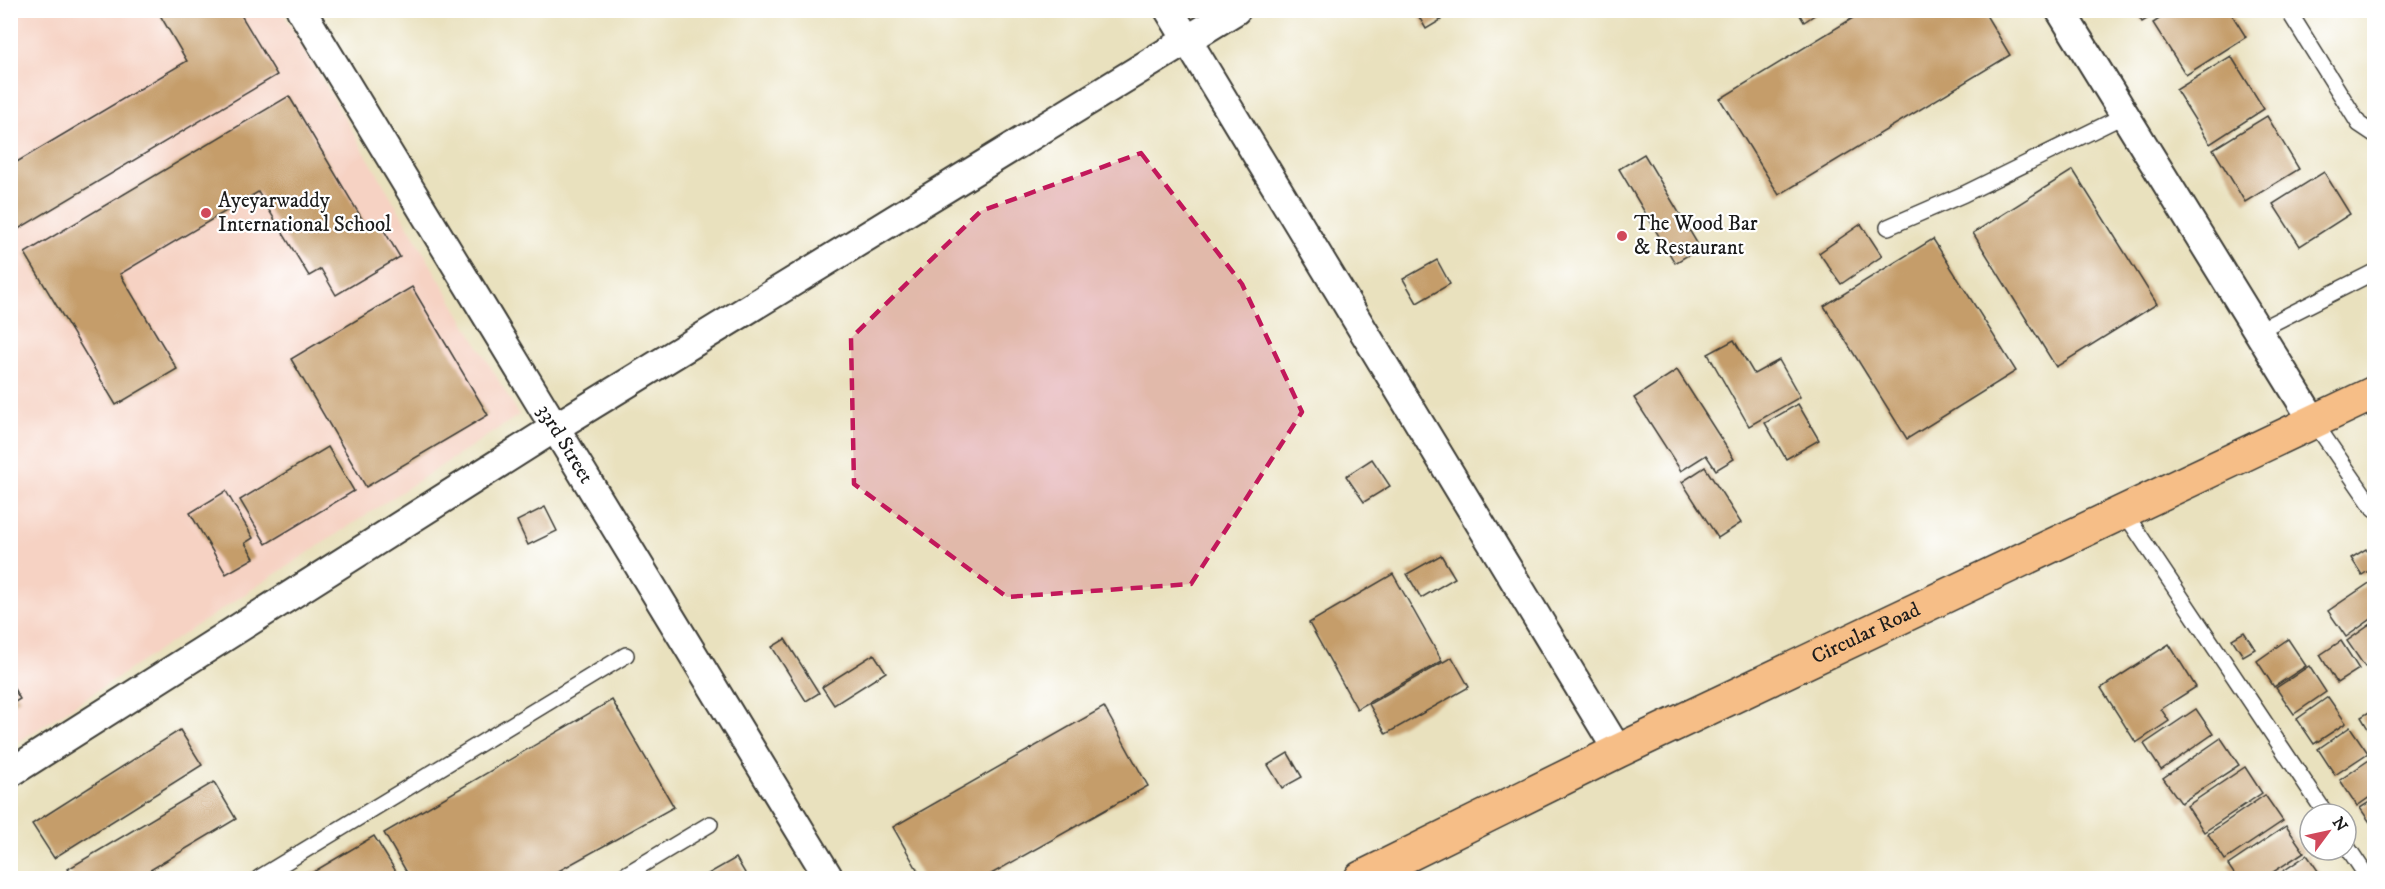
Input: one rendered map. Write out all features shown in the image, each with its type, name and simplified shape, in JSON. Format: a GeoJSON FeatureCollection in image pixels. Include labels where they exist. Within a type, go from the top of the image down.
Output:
{"type":"FeatureCollection","features":[{"type":"Feature","properties":{"kind":"main road","name":"Circular Road"},"geometry":{"type":"LineString","coordinates":[[1361,879],[1618,751],[2374,393]]}},
{"type":"Feature","properties":{"kind":"street","name":"33rd Street"},"geometry":{"type":"LineString","coordinates":[[302,10],[829,879]]}},
{"type":"Feature","properties":{"kind":"street"},"geometry":{"type":"LineString","coordinates":[[1169,10],[1618,751]]}},
{"type":"Feature","properties":{"kind":"street"},"geometry":{"type":"LineString","coordinates":[[10,773],[556,427],[1236,10]]}},
{"type":"Feature","properties":{"kind":"street"},"geometry":{"type":"LineString","coordinates":[[2060,10],[2314,422]]}},
{"type":"Feature","properties":{"kind":"lane"},"geometry":{"type":"LineString","coordinates":[[2288,10],[2359,124],[2374,134]]}},
{"type":"Feature","properties":{"kind":"lane"},"geometry":{"type":"LineString","coordinates":[[1888,226],[1964,194],[2125,115]]}},
{"type":"Feature","properties":{"kind":"lane"},"geometry":{"type":"LineString","coordinates":[[2259,330],[2374,272]]}},
{"type":"Feature","properties":{"kind":"lane"},"geometry":{"type":"LineString","coordinates":[[2314,422],[2374,509]]}},
{"type":"Feature","properties":{"kind":"lane"},"geometry":{"type":"LineString","coordinates":[[2124,512],[2318,802]]}},
{"type":"Feature","properties":{"kind":"lane"},"geometry":{"type":"LineString","coordinates":[[259,879],[626,655]]}},
{"type":"Feature","properties":{"kind":"lane"},"geometry":{"type":"LineString","coordinates":[[620,879],[710,824]]}},
{"type":"Feature","properties":{"kind":"lane"},"geometry":{"type":"LineString","coordinates":[[2357,862],[2368,879]]}},
{"type":"Feature","properties":{"kind":"highlighted area"},"geometry":{"type":"Polygon","coordinates":[[[1141,153],[1242,284],[1302,412],[1191,584],[1007,597],[854,484],[851,338],[981,211],[1141,153]]]}},
{"type":"Feature","properties":{"kind":"shaded area","name":"Ayeyarwaddy International School"},"geometry":{"type":"Polygon","coordinates":[[[11,11],[282,11],[519,415],[11,747],[11,11]]]}},
{"type":"Feature","properties":{"kind":"building"},"geometry":{"type":"Polygon","coordinates":[[[157,10],[238,10],[277,75],[10,234],[10,166],[187,61],[157,10]]]}},
{"type":"Feature","properties":{"kind":"building"},"geometry":{"type":"Polygon","coordinates":[[[1415,10],[1435,10],[1441,20],[1426,29],[1415,10]]]}},
{"type":"Feature","properties":{"kind":"building"},"geometry":{"type":"Polygon","coordinates":[[[1797,10],[1822,10],[1804,22],[1797,10]]]}},
{"type":"Feature","properties":{"kind":"building"},"geometry":{"type":"Polygon","coordinates":[[[1866,10],[1983,10],[2010,55],[1779,195],[1720,99],[1866,10]]]}},
{"type":"Feature","properties":{"kind":"building"},"geometry":{"type":"Polygon","coordinates":[[[2135,10],[2162,10],[2142,22],[2135,10]]]}},
{"type":"Feature","properties":{"kind":"building"},"geometry":{"type":"Polygon","coordinates":[[[2173,10],[2229,10],[2246,37],[2186,75],[2153,23],[2173,10]]]}},
{"type":"Feature","properties":{"kind":"building"},"geometry":{"type":"Polygon","coordinates":[[[2231,56],[2264,109],[2210,144],[2176,90],[2231,56]]]}},
{"type":"Feature","properties":{"kind":"building"},"geometry":{"type":"Polygon","coordinates":[[[289,96],[368,229],[379,222],[400,257],[336,295],[321,269],[309,276],[258,192],[120,274],[177,369],[116,405],[25,253],[289,96]]]}},
{"type":"Feature","properties":{"kind":"building"},"geometry":{"type":"Polygon","coordinates":[[[2267,116],[2299,169],[2245,202],[2213,149],[2267,116]]]}},
{"type":"Feature","properties":{"kind":"building"},"geometry":{"type":"Polygon","coordinates":[[[1644,154],[1700,248],[1675,263],[1619,169],[1644,154]]]}},
{"type":"Feature","properties":{"kind":"building"},"geometry":{"type":"Polygon","coordinates":[[[2073,170],[2157,304],[2056,367],[1973,233],[2073,170]]]}},
{"type":"Feature","properties":{"kind":"building"},"geometry":{"type":"Polygon","coordinates":[[[2324,172],[2350,214],[2300,246],[2273,204],[2324,172]]]}},
{"type":"Feature","properties":{"kind":"building"},"geometry":{"type":"Polygon","coordinates":[[[1861,224],[1882,256],[1841,284],[1819,253],[1861,224]]]}},
{"type":"Feature","properties":{"kind":"building"},"geometry":{"type":"Polygon","coordinates":[[[1933,239],[2016,371],[1907,439],[1824,306],[1933,239]]]}},
{"type":"Feature","properties":{"kind":"building"},"geometry":{"type":"Polygon","coordinates":[[[1437,260],[1450,284],[1417,303],[1403,279],[1437,260]]]}},
{"type":"Feature","properties":{"kind":"building"},"geometry":{"type":"Polygon","coordinates":[[[412,287],[488,415],[366,487],[291,359],[412,287]]]}},
{"type":"Feature","properties":{"kind":"building"},"geometry":{"type":"Polygon","coordinates":[[[1734,340],[1754,374],[1779,360],[1800,397],[1749,426],[1708,354],[1734,340]]]}},
{"type":"Feature","properties":{"kind":"building"},"geometry":{"type":"Polygon","coordinates":[[[1677,370],[1734,459],[1716,470],[1706,455],[1681,471],[1634,398],[1677,370]]]}},
{"type":"Feature","properties":{"kind":"building"},"geometry":{"type":"Polygon","coordinates":[[[1798,404],[1819,440],[1786,459],[1765,423],[1798,404]]]}},
{"type":"Feature","properties":{"kind":"building"},"geometry":{"type":"Polygon","coordinates":[[[328,447],[354,491],[266,544],[240,500],[328,447]]]}},
{"type":"Feature","properties":{"kind":"building"},"geometry":{"type":"Polygon","coordinates":[[[1372,459],[1390,486],[1364,502],[1346,476],[1372,459]]]}},
{"type":"Feature","properties":{"kind":"building"},"geometry":{"type":"Polygon","coordinates":[[[1705,467],[1741,523],[1718,538],[1682,482],[1705,467]]]}},
{"type":"Feature","properties":{"kind":"building"},"geometry":{"type":"Polygon","coordinates":[[[226,491],[253,538],[245,543],[254,558],[226,574],[190,513],[226,491]]]}},
{"type":"Feature","properties":{"kind":"building"},"geometry":{"type":"Polygon","coordinates":[[[545,507],[557,531],[528,545],[517,521],[545,507]]]}},
{"type":"Feature","properties":{"kind":"building"},"geometry":{"type":"Polygon","coordinates":[[[2366,549],[2374,567],[2362,575],[2351,558],[2366,549]]]}},
{"type":"Feature","properties":{"kind":"building"},"geometry":{"type":"Polygon","coordinates":[[[1441,555],[1455,578],[1421,598],[1407,574],[1441,555]]]}},
{"type":"Feature","properties":{"kind":"building"},"geometry":{"type":"Polygon","coordinates":[[[1393,574],[1442,661],[1357,709],[1309,623],[1393,574]]]}},
{"type":"Feature","properties":{"kind":"building"},"geometry":{"type":"Polygon","coordinates":[[[2374,580],[2374,617],[2346,637],[2328,611],[2374,580]]]}},
{"type":"Feature","properties":{"kind":"building"},"geometry":{"type":"Polygon","coordinates":[[[2374,622],[2374,660],[2365,667],[2347,641],[2374,622]]]}},
{"type":"Feature","properties":{"kind":"building"},"geometry":{"type":"Polygon","coordinates":[[[2244,632],[2255,649],[2243,656],[2232,639],[2244,632]]]}},
{"type":"Feature","properties":{"kind":"building"},"geometry":{"type":"Polygon","coordinates":[[[785,639],[819,693],[806,701],[772,647],[785,639]]]}},
{"type":"Feature","properties":{"kind":"building"},"geometry":{"type":"Polygon","coordinates":[[[2288,639],[2306,666],[2274,687],[2257,661],[2288,639]]]}},
{"type":"Feature","properties":{"kind":"building"},"geometry":{"type":"Polygon","coordinates":[[[2341,641],[2359,669],[2337,683],[2320,655],[2341,641]]]}},
{"type":"Feature","properties":{"kind":"building"},"geometry":{"type":"Polygon","coordinates":[[[2169,644],[2196,687],[2161,709],[2169,721],[2136,743],[2101,688],[2169,644]]]}},
{"type":"Feature","properties":{"kind":"building"},"geometry":{"type":"Polygon","coordinates":[[[874,654],[886,672],[834,705],[822,687],[874,654]]]}},
{"type":"Feature","properties":{"kind":"building"},"geometry":{"type":"Polygon","coordinates":[[[1452,657],[1469,687],[1386,734],[1369,704],[1452,657]]]}},
{"type":"Feature","properties":{"kind":"building"},"geometry":{"type":"Polygon","coordinates":[[[2309,666],[2326,692],[2294,714],[2276,688],[2309,666]]]}},
{"type":"Feature","properties":{"kind":"building"},"geometry":{"type":"Polygon","coordinates":[[[10,682],[20,699],[10,705],[10,682]]]}},
{"type":"Feature","properties":{"kind":"building"},"geometry":{"type":"Polygon","coordinates":[[[2328,697],[2346,723],[2314,744],[2297,719],[2328,697]]]}},
{"type":"Feature","properties":{"kind":"building"},"geometry":{"type":"Polygon","coordinates":[[[612,700],[674,807],[546,878],[410,878],[384,833],[612,700]]]}},
{"type":"Feature","properties":{"kind":"building"},"geometry":{"type":"Polygon","coordinates":[[[1104,707],[1148,786],[984,878],[922,878],[893,827],[1104,707]]]}},
{"type":"Feature","properties":{"kind":"building"},"geometry":{"type":"Polygon","coordinates":[[[2196,709],[2213,734],[2161,770],[2144,744],[2196,709]]]}},
{"type":"Feature","properties":{"kind":"building"},"geometry":{"type":"Polygon","coordinates":[[[2374,709],[2374,739],[2361,717],[2374,709]]]}},
{"type":"Feature","properties":{"kind":"building"},"geometry":{"type":"Polygon","coordinates":[[[2350,727],[2368,753],[2335,775],[2318,749],[2350,727]]]}},
{"type":"Feature","properties":{"kind":"building"},"geometry":{"type":"Polygon","coordinates":[[[180,730],[202,765],[54,858],[32,824],[180,730]]]}},
{"type":"Feature","properties":{"kind":"building"},"geometry":{"type":"Polygon","coordinates":[[[2221,738],[2239,765],[2181,803],[2163,778],[2221,738]]]}},
{"type":"Feature","properties":{"kind":"building"},"geometry":{"type":"Polygon","coordinates":[[[1288,753],[1302,777],[1282,788],[1268,765],[1288,753]]]}},
{"type":"Feature","properties":{"kind":"building"},"geometry":{"type":"Polygon","coordinates":[[[2372,758],[2374,794],[2358,805],[2358,802],[2354,802],[2340,780],[2372,758]]]}},
{"type":"Feature","properties":{"kind":"building"},"geometry":{"type":"Polygon","coordinates":[[[2245,767],[2262,793],[2204,832],[2187,806],[2245,767]]]}},
{"type":"Feature","properties":{"kind":"building"},"geometry":{"type":"Polygon","coordinates":[[[214,782],[236,819],[137,878],[74,878],[68,869],[214,782]]]}},
{"type":"Feature","properties":{"kind":"building"},"geometry":{"type":"Polygon","coordinates":[[[2265,795],[2283,821],[2225,860],[2208,834],[2265,795]]]}},
{"type":"Feature","properties":{"kind":"building"},"geometry":{"type":"Polygon","coordinates":[[[2374,799],[2374,828],[2360,808],[2374,799]]]}},
{"type":"Feature","properties":{"kind":"building"},"geometry":{"type":"Polygon","coordinates":[[[2286,826],[2298,843],[2298,856],[2264,878],[2237,878],[2228,865],[2286,826]]]}},
{"type":"Feature","properties":{"kind":"building"},"geometry":{"type":"Polygon","coordinates":[[[374,836],[400,878],[303,878],[374,836]]]}},
{"type":"Feature","properties":{"kind":"building"},"geometry":{"type":"Polygon","coordinates":[[[736,858],[748,878],[701,878],[736,858]]]}},
{"type":"Feature","properties":{"kind":"building"},"geometry":{"type":"Polygon","coordinates":[[[2298,861],[2312,862],[2323,878],[2273,878],[2298,861]]]}},
{"type":"Feature","properties":{"kind":"place","name":"Ayeyarwaddy International School"},"geometry":{"type":"Point","coordinates":[206,213]}},
{"type":"Feature","properties":{"kind":"place","name":"The Wood Bar & Restaurant"},"geometry":{"type":"Point","coordinates":[1622,236]}}]}
